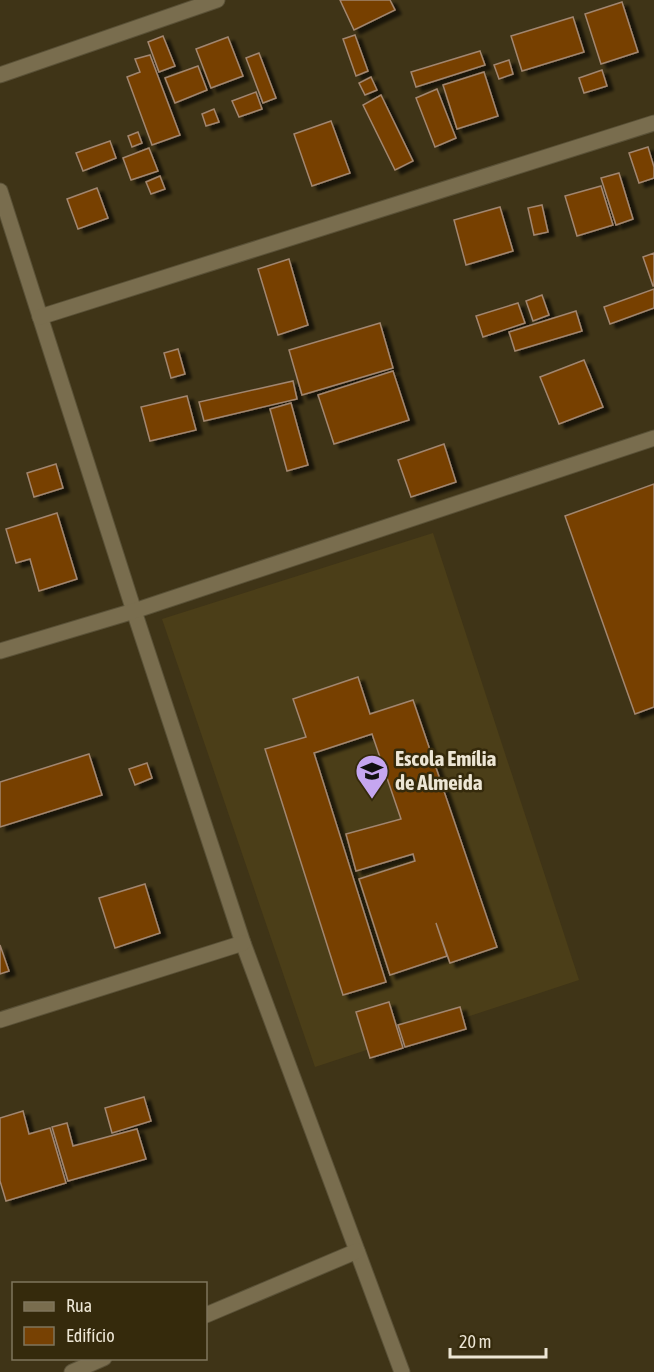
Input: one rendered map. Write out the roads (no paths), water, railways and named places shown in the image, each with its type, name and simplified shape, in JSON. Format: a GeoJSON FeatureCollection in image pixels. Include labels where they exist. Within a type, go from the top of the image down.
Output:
{"type":"FeatureCollection","features":[{"type":"Feature","properties":{"kind":"street"},"geometry":{"type":"LineString","coordinates":[[0,75],[217,0]]}},
{"type":"Feature","properties":{"kind":"street"},"geometry":{"type":"LineString","coordinates":[[40,317],[654,123]]}},
{"type":"Feature","properties":{"kind":"street"},"geometry":{"type":"LineString","coordinates":[[0,191],[243,943],[402,1372]]}},
{"type":"Feature","properties":{"kind":"street"},"geometry":{"type":"LineString","coordinates":[[0,651],[134,611],[654,438]]}},
{"type":"Feature","properties":{"kind":"street"},"geometry":{"type":"LineString","coordinates":[[0,1020],[243,943]]}},
{"type":"Feature","properties":{"kind":"street"},"geometry":{"type":"LineString","coordinates":[[207,1315],[357,1251]]}},
{"type":"Feature","properties":{"kind":"street"},"geometry":{"type":"LineString","coordinates":[[72,1372],[102,1360]]}},
{"type":"Feature","properties":{"kind":"place","name":"Escola Emília de Almeida"},"geometry":{"type":"Point","coordinates":[372,800]}}]}
